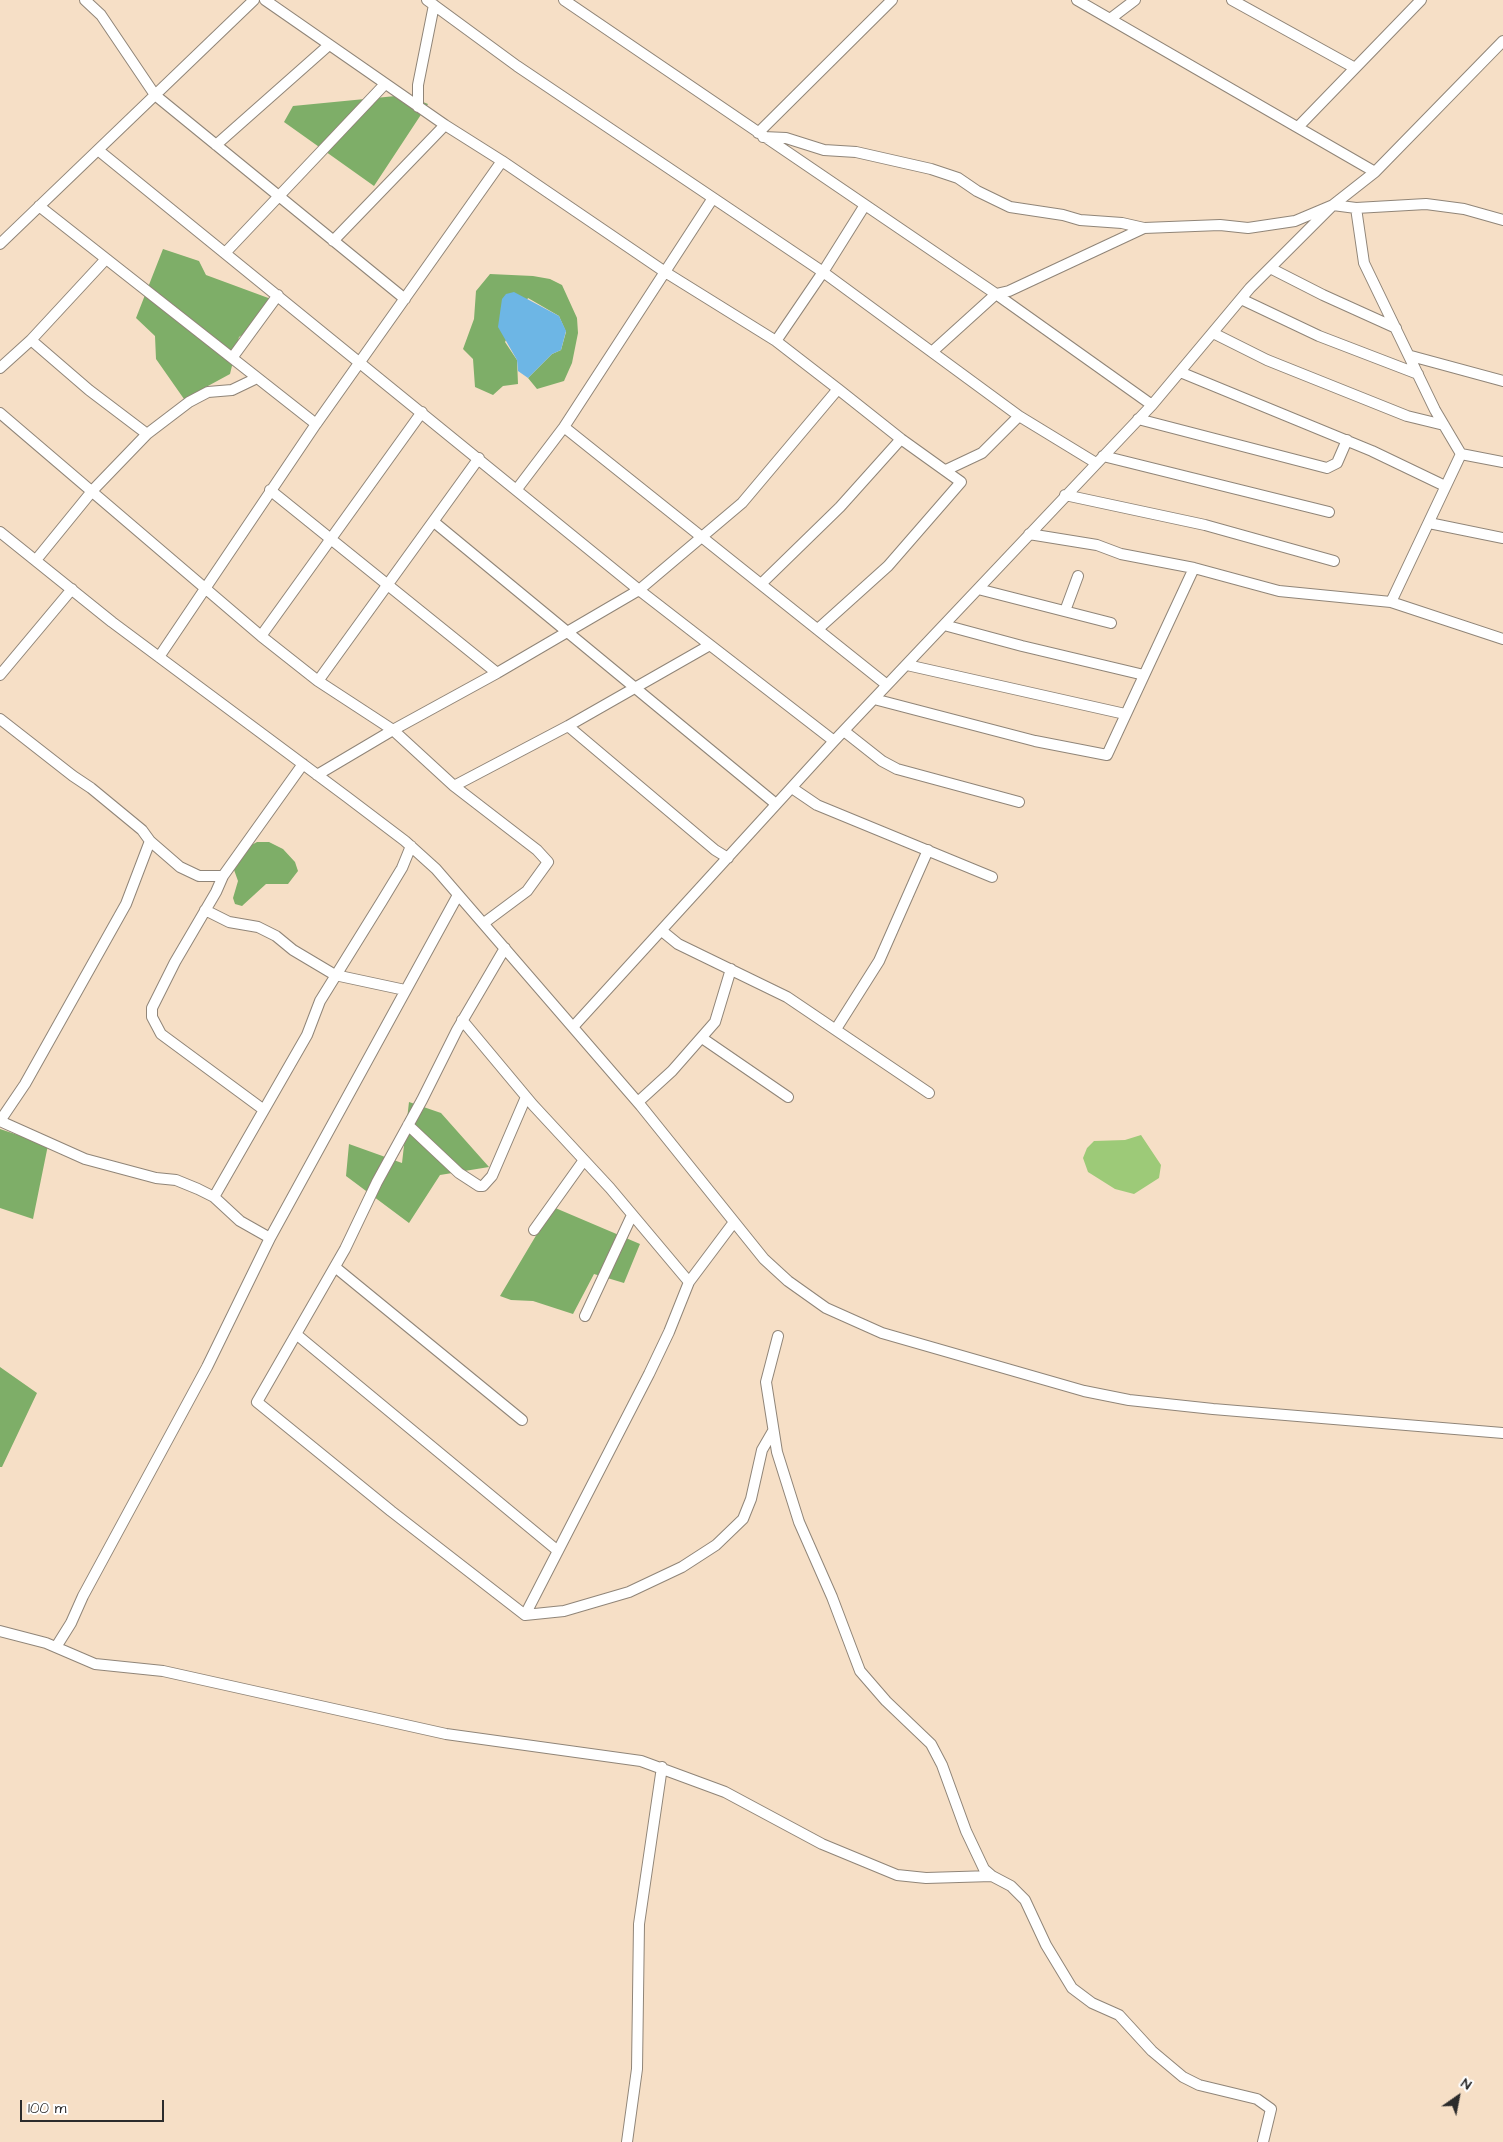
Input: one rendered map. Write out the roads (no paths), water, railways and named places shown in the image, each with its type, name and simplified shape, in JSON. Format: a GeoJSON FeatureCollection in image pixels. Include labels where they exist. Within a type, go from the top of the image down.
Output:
{"type":"FeatureCollection","features":[{"type":"Feature","properties":{"kind":"street"},"geometry":{"type":"LineString","coordinates":[[85,0],[102,15],[155,95],[405,299]]}},
{"type":"Feature","properties":{"kind":"street"},"geometry":{"type":"LineString","coordinates":[[0,244],[254,0]]}},
{"type":"Feature","properties":{"kind":"street"},"geometry":{"type":"LineString","coordinates":[[265,0],[418,107],[502,161],[665,272],[776,341],[900,438],[962,482],[888,566],[818,630]]}},
{"type":"Feature","properties":{"kind":"street"},"geometry":{"type":"LineString","coordinates":[[564,0],[996,294],[1152,405]]}},
{"type":"Feature","properties":{"kind":"street"},"geometry":{"type":"LineString","coordinates":[[761,135],[892,0]]}},
{"type":"Feature","properties":{"kind":"street"},"geometry":{"type":"LineString","coordinates":[[1076,0],[1375,172]]}},
{"type":"Feature","properties":{"kind":"street"},"geometry":{"type":"LineString","coordinates":[[1110,20],[1135,0]]}},
{"type":"Feature","properties":{"kind":"street"},"geometry":{"type":"LineString","coordinates":[[1232,0],[1355,68]]}},
{"type":"Feature","properties":{"kind":"street"},"geometry":{"type":"LineString","coordinates":[[1298,128],[1421,0]]}},
{"type":"Feature","properties":{"kind":"street"},"geometry":{"type":"LineString","coordinates":[[418,107],[418,85],[430,2],[517,66],[823,272],[1019,416],[1100,459],[1329,512]]}},
{"type":"Feature","properties":{"kind":"street"},"geometry":{"type":"LineString","coordinates":[[572,1027],[834,741],[1152,405],[1241,299],[1270,268],[1333,205],[1375,172],[1503,41]]}},
{"type":"Feature","properties":{"kind":"street"},"geometry":{"type":"LineString","coordinates":[[216,145],[329,45]]}},
{"type":"Feature","properties":{"kind":"street"},"geometry":{"type":"LineString","coordinates":[[226,252],[385,84]]}},
{"type":"Feature","properties":{"kind":"street"},"geometry":{"type":"LineString","coordinates":[[333,241],[445,125]]}},
{"type":"Feature","properties":{"kind":"street"},"geometry":{"type":"LineString","coordinates":[[761,135],[786,138],[824,150],[856,152],[931,169],[958,178],[977,191],[1010,207],[1063,215],[1080,220],[1122,222],[1144,228],[1220,225],[1248,228],[1295,221],[1333,205],[1356,208],[1426,204],[1464,208],[1503,220]]}},
{"type":"Feature","properties":{"kind":"street"},"geometry":{"type":"LineString","coordinates":[[98,150],[226,252],[639,590],[834,741]]}},
{"type":"Feature","properties":{"kind":"street"},"geometry":{"type":"LineString","coordinates":[[159,657],[270,490],[502,161]]}},
{"type":"Feature","properties":{"kind":"street"},"geometry":{"type":"LineString","coordinates":[[517,489],[564,427],[713,198]]}},
{"type":"Feature","properties":{"kind":"street"},"geometry":{"type":"LineString","coordinates":[[776,341],[823,272],[864,205]]}},
{"type":"Feature","properties":{"kind":"street"},"geometry":{"type":"LineString","coordinates":[[39,206],[316,424]]}},
{"type":"Feature","properties":{"kind":"street"},"geometry":{"type":"LineString","coordinates":[[1356,208],[1364,262],[1444,425],[1461,454],[1503,462]]}},
{"type":"Feature","properties":{"kind":"street"},"geometry":{"type":"LineString","coordinates":[[933,351],[996,294],[1009,291],[1144,228]]}},
{"type":"Feature","properties":{"kind":"street"},"geometry":{"type":"LineString","coordinates":[[0,368],[31,340],[106,259]]}},
{"type":"Feature","properties":{"kind":"street"},"geometry":{"type":"LineString","coordinates":[[1270,268],[1322,296],[1396,328]]}},
{"type":"Feature","properties":{"kind":"street"},"geometry":{"type":"LineString","coordinates":[[232,358],[278,295]]}},
{"type":"Feature","properties":{"kind":"street"},"geometry":{"type":"LineString","coordinates":[[1241,299],[1319,336],[1418,374]]}},
{"type":"Feature","properties":{"kind":"street"},"geometry":{"type":"LineString","coordinates":[[1213,332],[1267,360],[1398,413],[1444,425]]}},
{"type":"Feature","properties":{"kind":"street"},"geometry":{"type":"LineString","coordinates":[[31,340],[89,390],[147,434]]}},
{"type":"Feature","properties":{"kind":"street"},"geometry":{"type":"LineString","coordinates":[[1411,356],[1503,381]]}},
{"type":"Feature","properties":{"kind":"street"},"geometry":{"type":"LineString","coordinates":[[1180,372],[1346,440],[1446,486]]}},
{"type":"Feature","properties":{"kind":"street"},"geometry":{"type":"LineString","coordinates":[[36,560],[93,490],[147,434],[189,402],[208,392],[232,390],[257,378]]}},
{"type":"Feature","properties":{"kind":"street"},"geometry":{"type":"LineString","coordinates":[[317,775],[393,730],[568,633],[639,590],[742,502],[838,389]]}},
{"type":"Feature","properties":{"kind":"street"},"geometry":{"type":"LineString","coordinates":[[262,636],[422,412]]}},
{"type":"Feature","properties":{"kind":"street"},"geometry":{"type":"LineString","coordinates":[[0,413],[93,490],[204,588],[262,636],[318,681],[393,730],[454,786],[537,850],[548,862],[527,891],[484,923]]}},
{"type":"Feature","properties":{"kind":"street"},"geometry":{"type":"LineString","coordinates":[[946,470],[982,453],[1019,416]]}},
{"type":"Feature","properties":{"kind":"street"},"geometry":{"type":"LineString","coordinates":[[1138,419],[1327,468],[1337,463],[1346,440]]}},
{"type":"Feature","properties":{"kind":"street"},"geometry":{"type":"LineString","coordinates":[[564,427],[887,685]]}},
{"type":"Feature","properties":{"kind":"street"},"geometry":{"type":"LineString","coordinates":[[761,584],[840,507],[900,438]]}},
{"type":"Feature","properties":{"kind":"street"},"geometry":{"type":"LineString","coordinates":[[1391,602],[1461,454]]}},
{"type":"Feature","properties":{"kind":"street"},"geometry":{"type":"LineString","coordinates":[[318,681],[434,522],[478,458]]}},
{"type":"Feature","properties":{"kind":"street"},"geometry":{"type":"LineString","coordinates":[[270,490],[497,673]]}},
{"type":"Feature","properties":{"kind":"street"},"geometry":{"type":"LineString","coordinates":[[1065,496],[1205,525],[1334,560]]}},
{"type":"Feature","properties":{"kind":"street"},"geometry":{"type":"LineString","coordinates":[[434,522],[776,804]]}},
{"type":"Feature","properties":{"kind":"street"},"geometry":{"type":"LineString","coordinates":[[1429,523],[1503,538]]}},
{"type":"Feature","properties":{"kind":"street"},"geometry":{"type":"LineString","coordinates":[[0,532],[159,657],[411,846],[436,869],[638,1102],[764,1258],[788,1281],[826,1308],[848,1320],[890,1336],[1084,1391],[1129,1400],[1213,1409],[1503,1433]]}},
{"type":"Feature","properties":{"kind":"street"},"geometry":{"type":"LineString","coordinates":[[1029,534],[1097,545],[1121,554],[1194,568],[1279,591],[1391,602],[1503,639]]}},
{"type":"Feature","properties":{"kind":"street"},"geometry":{"type":"LineString","coordinates":[[874,699],[1035,741],[1103,756],[1107,755],[1194,568]]}},
{"type":"Feature","properties":{"kind":"street"},"geometry":{"type":"LineString","coordinates":[[1065,611],[1078,576]]}},
{"type":"Feature","properties":{"kind":"street"},"geometry":{"type":"LineString","coordinates":[[0,675],[72,589]]}},
{"type":"Feature","properties":{"kind":"street"},"geometry":{"type":"LineString","coordinates":[[978,589],[1111,623]]}},
{"type":"Feature","properties":{"kind":"street"},"geometry":{"type":"LineString","coordinates":[[944,624],[1022,646],[1144,675]]}},
{"type":"Feature","properties":{"kind":"street"},"geometry":{"type":"LineString","coordinates":[[454,786],[568,726],[710,645]]}},
{"type":"Feature","properties":{"kind":"street"},"geometry":{"type":"LineString","coordinates":[[906,665],[1125,714]]}},
{"type":"Feature","properties":{"kind":"street"},"geometry":{"type":"LineString","coordinates":[[0,719],[73,776],[92,788],[142,830],[150,841],[180,868],[199,876],[223,876]]}},
{"type":"Feature","properties":{"kind":"street"},"geometry":{"type":"LineString","coordinates":[[568,726],[715,850],[728,858]]}},
{"type":"Feature","properties":{"kind":"street"},"geometry":{"type":"LineString","coordinates":[[844,731],[882,761],[897,769],[1019,802]]}},
{"type":"Feature","properties":{"kind":"street"},"geometry":{"type":"LineString","coordinates":[[264,1110],[161,1034],[152,1017],[152,1008],[223,876],[303,764]]}},
{"type":"Feature","properties":{"kind":"street"},"geometry":{"type":"LineString","coordinates":[[792,788],[817,805],[992,877]]}},
{"type":"Feature","properties":{"kind":"street"},"geometry":{"type":"LineString","coordinates":[[150,841],[126,904],[25,1084],[0,1121],[85,1159],[156,1178],[176,1180],[214,1197],[240,1221],[270,1238]]}},
{"type":"Feature","properties":{"kind":"street"},"geometry":{"type":"LineString","coordinates":[[214,1197],[307,1035],[320,1001],[335,974],[402,868],[411,846]]}},
{"type":"Feature","properties":{"kind":"street"},"geometry":{"type":"LineString","coordinates":[[836,1030],[879,961],[928,850]]}},
{"type":"Feature","properties":{"kind":"street"},"geometry":{"type":"LineString","coordinates":[[56,1647],[72,1623],[83,1596],[207,1367],[270,1238],[458,895]]}},
{"type":"Feature","properties":{"kind":"street"},"geometry":{"type":"LineString","coordinates":[[206,910],[229,922],[258,927],[276,936],[293,950],[335,974],[405,990]]}},
{"type":"Feature","properties":{"kind":"street"},"geometry":{"type":"LineString","coordinates":[[662,930],[678,944],[787,997],[929,1093]]}},
{"type":"Feature","properties":{"kind":"street"},"geometry":{"type":"LineString","coordinates":[[505,948],[462,1020],[335,1267],[257,1402],[398,1516],[525,1614],[564,1611],[629,1592],[682,1568],[716,1545],[743,1519],[751,1499],[762,1450],[773,1431]]}},
{"type":"Feature","properties":{"kind":"street"},"geometry":{"type":"LineString","coordinates":[[638,1102],[702,1038],[715,1022],[731,969]]}},
{"type":"Feature","properties":{"kind":"street"},"geometry":{"type":"LineString","coordinates":[[462,1020],[526,1097],[584,1160],[690,1282]]}},
{"type":"Feature","properties":{"kind":"street"},"geometry":{"type":"LineString","coordinates":[[702,1038],[788,1096]]}},
{"type":"Feature","properties":{"kind":"street"},"geometry":{"type":"LineString","coordinates":[[408,1125],[459,1173],[482,1186],[492,1176],[526,1097]]}},
{"type":"Feature","properties":{"kind":"street"},"geometry":{"type":"LineString","coordinates":[[534,1230],[584,1160]]}},
{"type":"Feature","properties":{"kind":"street"},"geometry":{"type":"LineString","coordinates":[[585,1316],[632,1215]]}},
{"type":"Feature","properties":{"kind":"street"},"geometry":{"type":"LineString","coordinates":[[525,1614],[670,1332],[690,1282],[734,1222]]}},
{"type":"Feature","properties":{"kind":"street"},"geometry":{"type":"LineString","coordinates":[[335,1267],[522,1420]]}},
{"type":"Feature","properties":{"kind":"street"},"geometry":{"type":"LineString","coordinates":[[296,1334],[558,1551]]}},
{"type":"Feature","properties":{"kind":"street"},"geometry":{"type":"LineString","coordinates":[[778,1336],[766,1382],[773,1431],[799,1522],[832,1597],[860,1671],[886,1701],[931,1744],[942,1764],[975,1853],[984,1869],[992,1876],[1011,1886],[1025,1900],[1064,1978],[1082,1998],[1119,2015],[1152,2052],[1183,2077],[1199,2085],[1257,2099],[1271,2109],[1263,2142]]}},
{"type":"Feature","properties":{"kind":"street"},"geometry":{"type":"LineString","coordinates":[[0,1631],[56,1647],[95,1664],[163,1670],[430,1731],[629,1758],[662,1767],[725,1792],[822,1844],[897,1875],[926,1878],[992,1876]]}},
{"type":"Feature","properties":{"kind":"street"},"geometry":{"type":"LineString","coordinates":[[627,2142],[637,2069],[639,1924],[662,1767]]}},
{"type":"Feature","properties":{"kind":"water"},"geometry":{"type":"Polygon","coordinates":[[[514,292],[559,316],[566,331],[561,350],[552,354],[528,378],[518,371],[517,360],[498,327],[502,299],[506,294],[514,292]]]}}]}
